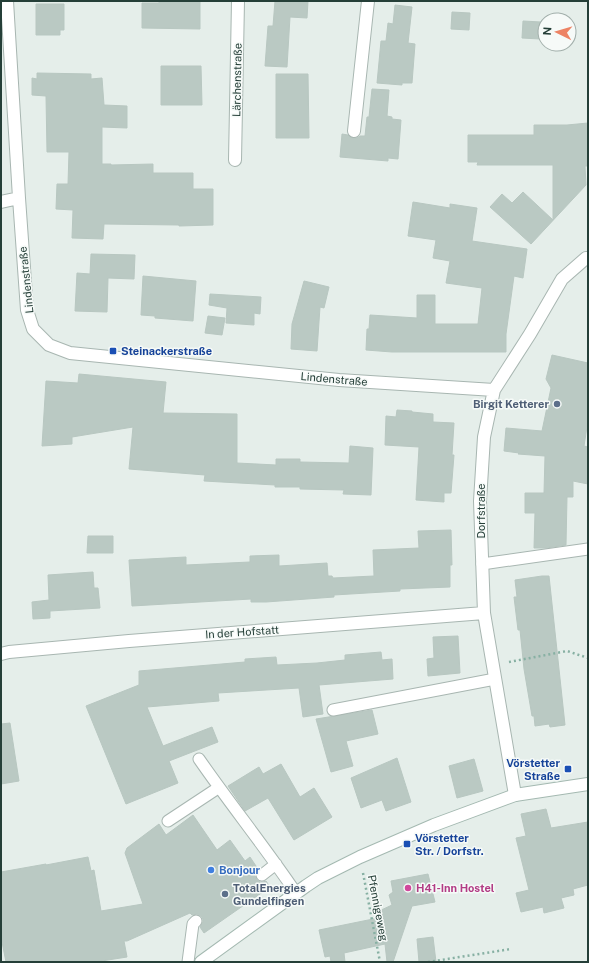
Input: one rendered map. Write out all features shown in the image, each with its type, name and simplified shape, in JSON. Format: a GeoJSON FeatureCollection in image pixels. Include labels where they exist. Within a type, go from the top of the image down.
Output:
{"type":"FeatureCollection","features":[{"type":"Feature","properties":{"kind":"street","name":"Lindenstraße"},"geometry":{"type":"LineString","coordinates":[[7,1],[6,50],[27,310],[33,329],[49,345],[70,353],[339,380],[494,390]]}},
{"type":"Feature","properties":{"kind":"street","name":"Lärchenstraße"},"geometry":{"type":"LineString","coordinates":[[235,160],[238,1]]}},
{"type":"Feature","properties":{"kind":"street"},"geometry":{"type":"LineString","coordinates":[[354,131],[368,1]]}},
{"type":"Feature","properties":{"kind":"street"},"geometry":{"type":"LineString","coordinates":[[1,202],[19,198]]}},
{"type":"Feature","properties":{"kind":"street","name":"Dorfstraße"},"geometry":{"type":"LineString","coordinates":[[515,795],[484,613],[480,501],[484,437],[494,390],[530,334],[562,279],[586,258],[588,258]]}},
{"type":"Feature","properties":{"kind":"street","name":"In der Hofstatt"},"geometry":{"type":"LineString","coordinates":[[1,654],[129,641],[484,613]]}},
{"type":"Feature","properties":{"kind":"street"},"geometry":{"type":"LineString","coordinates":[[201,962],[214,958],[296,893],[318,878],[360,857],[434,825],[515,795],[588,784]]}},
{"type":"Feature","properties":{"kind":"lane"},"geometry":{"type":"LineString","coordinates":[[482,564],[588,549]]}},
{"type":"Feature","properties":{"kind":"lane"},"geometry":{"type":"LineString","coordinates":[[333,710],[495,679]]}},
{"type":"Feature","properties":{"kind":"lane"},"geometry":{"type":"LineString","coordinates":[[199,759],[218,788],[276,864],[296,893]]}},
{"type":"Feature","properties":{"kind":"lane"},"geometry":{"type":"LineString","coordinates":[[168,821],[218,788]]}},
{"type":"Feature","properties":{"kind":"lane"},"geometry":{"type":"LineString","coordinates":[[262,875],[276,864]]}},
{"type":"Feature","properties":{"kind":"lane"},"geometry":{"type":"LineString","coordinates":[[188,962],[193,924],[196,921]]}},
{"type":"Feature","properties":{"kind":"path"},"geometry":{"type":"LineString","coordinates":[[493,664],[567,651],[588,658]]}},
{"type":"Feature","properties":{"kind":"path","name":"Pfennigeweg"},"geometry":{"type":"LineString","coordinates":[[360,857],[380,962]]}},
{"type":"Feature","properties":{"kind":"path"},"geometry":{"type":"LineString","coordinates":[[428,962],[511,949]]}},
{"type":"Feature","properties":{"kind":"building"},"geometry":{"type":"Polygon","coordinates":[[[159,1],[200,1],[200,29],[142,28],[142,3],[159,3],[159,1]]]}},
{"type":"Feature","properties":{"kind":"building"},"geometry":{"type":"Polygon","coordinates":[[[275,1],[308,1],[307,18],[290,17],[287,67],[265,66],[268,26],[273,26],[275,1]]]}},
{"type":"Feature","properties":{"kind":"building"},"geometry":{"type":"Polygon","coordinates":[[[36,4],[64,4],[64,30],[60,30],[60,35],[36,35],[36,4]]]}},
{"type":"Feature","properties":{"kind":"building"},"geometry":{"type":"Polygon","coordinates":[[[395,5],[412,7],[408,43],[415,44],[412,83],[402,83],[402,85],[377,83],[381,41],[386,41],[388,23],[393,24],[395,5]]]}},
{"type":"Feature","properties":{"kind":"building"},"geometry":{"type":"Polygon","coordinates":[[[452,12],[470,13],[469,30],[451,29],[452,12]]]}},
{"type":"Feature","properties":{"kind":"building"},"geometry":{"type":"Polygon","coordinates":[[[523,21],[537,22],[537,39],[522,38],[523,21]]]}},
{"type":"Feature","properties":{"kind":"building"},"geometry":{"type":"Polygon","coordinates":[[[161,66],[201,66],[202,105],[161,105],[161,66]]]}},
{"type":"Feature","properties":{"kind":"building"},"geometry":{"type":"Polygon","coordinates":[[[37,73],[91,74],[91,79],[102,78],[104,105],[127,106],[127,128],[102,127],[102,164],[153,164],[153,173],[193,173],[193,189],[213,189],[213,225],[179,226],[104,224],[103,239],[72,238],[73,210],[56,209],[57,184],[68,184],[69,152],[47,152],[46,96],[32,95],[32,78],[37,79],[37,73]]]}},
{"type":"Feature","properties":{"kind":"building"},"geometry":{"type":"Polygon","coordinates":[[[276,74],[308,74],[309,138],[276,138],[276,74]]]}},
{"type":"Feature","properties":{"kind":"building"},"geometry":{"type":"Polygon","coordinates":[[[372,89],[389,90],[387,116],[392,117],[392,119],[401,120],[398,159],[388,158],[388,161],[340,157],[342,134],[354,138],[365,136],[372,89]]]}},
{"type":"Feature","properties":{"kind":"building"},"geometry":{"type":"Polygon","coordinates":[[[588,123],[588,166],[585,166],[586,185],[531,244],[490,207],[502,194],[512,203],[523,192],[553,220],[553,165],[477,165],[478,162],[468,162],[468,135],[534,135],[534,125],[567,125],[588,123]]]}},
{"type":"Feature","properties":{"kind":"building"},"geometry":{"type":"Polygon","coordinates":[[[413,202],[450,208],[450,204],[477,208],[472,241],[527,249],[523,278],[514,276],[506,334],[506,352],[392,352],[366,350],[367,329],[369,329],[370,315],[417,318],[417,295],[435,295],[435,324],[478,324],[482,288],[446,283],[450,261],[433,258],[436,240],[408,236],[413,202]]]}},
{"type":"Feature","properties":{"kind":"building"},"geometry":{"type":"Polygon","coordinates":[[[91,254],[135,255],[134,279],[108,278],[107,312],[75,311],[77,273],[90,274],[91,254]]]}},
{"type":"Feature","properties":{"kind":"building"},"geometry":{"type":"Polygon","coordinates":[[[143,276],[196,281],[193,321],[155,318],[155,316],[141,315],[143,276]]]}},
{"type":"Feature","properties":{"kind":"building"},"geometry":{"type":"Polygon","coordinates":[[[304,281],[329,287],[324,308],[320,307],[317,351],[291,349],[292,324],[304,281]]]}},
{"type":"Feature","properties":{"kind":"building"},"geometry":{"type":"Polygon","coordinates":[[[210,294],[261,297],[260,314],[254,313],[254,325],[226,323],[227,308],[209,305],[210,294]]]}},
{"type":"Feature","properties":{"kind":"building"},"geometry":{"type":"Polygon","coordinates":[[[208,316],[225,318],[222,335],[205,333],[208,316]]]}},
{"type":"Feature","properties":{"kind":"building"},"geometry":{"type":"Polygon","coordinates":[[[552,355],[588,363],[588,420],[584,446],[588,447],[588,484],[573,481],[573,497],[567,497],[566,545],[534,548],[535,513],[525,513],[525,493],[544,493],[545,456],[518,454],[519,453],[504,451],[506,428],[542,431],[551,388],[546,379],[552,355]]]}},
{"type":"Feature","properties":{"kind":"building"},"geometry":{"type":"Polygon","coordinates":[[[79,374],[166,382],[163,413],[237,414],[237,463],[276,465],[276,459],[300,459],[300,462],[349,463],[350,446],[373,448],[371,495],[343,494],[344,490],[300,489],[300,487],[275,487],[275,485],[204,481],[205,475],[129,469],[133,427],[72,437],[72,444],[42,446],[46,381],[78,383],[79,374]]]}},
{"type":"Feature","properties":{"kind":"building"},"geometry":{"type":"Polygon","coordinates":[[[397,410],[433,414],[433,422],[454,423],[452,455],[454,455],[451,493],[444,493],[444,502],[416,500],[419,447],[385,445],[386,416],[396,417],[397,410]]]}},
{"type":"Feature","properties":{"kind":"building"},"geometry":{"type":"Polygon","coordinates":[[[451,530],[452,565],[450,565],[450,587],[400,589],[400,591],[334,595],[334,597],[266,602],[251,602],[251,599],[132,606],[129,560],[186,557],[186,565],[250,562],[250,556],[279,555],[279,566],[327,563],[328,576],[332,576],[333,578],[374,576],[373,550],[419,548],[418,531],[451,530]]]}},
{"type":"Feature","properties":{"kind":"building"},"geometry":{"type":"Polygon","coordinates":[[[88,536],[113,536],[113,553],[87,553],[88,536]]]}},
{"type":"Feature","properties":{"kind":"building"},"geometry":{"type":"Polygon","coordinates":[[[93,572],[94,588],[98,588],[100,608],[50,611],[50,618],[33,619],[32,602],[49,600],[48,575],[93,572]]]}},
{"type":"Feature","properties":{"kind":"building"},"geometry":{"type":"Polygon","coordinates":[[[549,576],[565,725],[550,727],[549,724],[535,726],[534,716],[532,716],[514,597],[517,597],[515,580],[549,576]]]}},
{"type":"Feature","properties":{"kind":"building"},"geometry":{"type":"Polygon","coordinates":[[[458,636],[460,673],[428,676],[427,659],[434,658],[433,637],[458,636]]]}},
{"type":"Feature","properties":{"kind":"building"},"geometry":{"type":"Polygon","coordinates":[[[381,652],[382,660],[392,659],[393,679],[319,685],[323,714],[303,717],[299,688],[218,693],[219,701],[147,707],[163,746],[212,727],[218,742],[169,761],[178,783],[126,804],[86,706],[139,685],[139,671],[245,662],[245,659],[276,657],[277,665],[317,663],[345,660],[345,655],[381,652]]]}},
{"type":"Feature","properties":{"kind":"building"},"geometry":{"type":"Polygon","coordinates":[[[372,710],[378,734],[346,741],[353,766],[331,772],[316,719],[372,710]]]}},
{"type":"Feature","properties":{"kind":"building"},"geometry":{"type":"Polygon","coordinates":[[[10,723],[19,781],[1,784],[1,724],[10,723]]]}},
{"type":"Feature","properties":{"kind":"building"},"geometry":{"type":"Polygon","coordinates":[[[397,758],[411,802],[386,811],[382,800],[361,808],[351,778],[397,758]]]}},
{"type":"Feature","properties":{"kind":"building"},"geometry":{"type":"Polygon","coordinates":[[[474,759],[483,791],[457,798],[449,766],[474,759]]]}},
{"type":"Feature","properties":{"kind":"building"},"geometry":{"type":"Polygon","coordinates":[[[281,764],[300,797],[314,788],[332,817],[294,840],[268,798],[245,811],[228,786],[259,767],[263,774],[281,764]]]}},
{"type":"Feature","properties":{"kind":"building"},"geometry":{"type":"Polygon","coordinates":[[[546,809],[551,828],[588,822],[588,885],[573,889],[574,895],[561,898],[564,908],[544,913],[543,907],[521,912],[516,893],[529,890],[516,838],[526,836],[521,814],[546,809]]]}},
{"type":"Feature","properties":{"kind":"building"},"geometry":{"type":"Polygon","coordinates":[[[193,815],[217,850],[230,840],[245,861],[250,857],[258,869],[255,873],[257,880],[260,882],[266,881],[270,887],[204,933],[200,927],[203,922],[201,916],[197,914],[192,915],[190,913],[124,941],[127,957],[95,962],[6,962],[1,937],[1,872],[88,857],[91,871],[94,870],[101,911],[143,904],[125,853],[127,848],[159,824],[166,835],[193,815]]]}},
{"type":"Feature","properties":{"kind":"building"},"geometry":{"type":"Polygon","coordinates":[[[428,874],[435,902],[412,906],[393,962],[387,962],[385,944],[344,953],[345,962],[331,962],[330,956],[325,957],[319,930],[378,918],[377,912],[392,905],[389,895],[393,892],[391,881],[428,874]]]}},
{"type":"Feature","properties":{"kind":"building"},"geometry":{"type":"Polygon","coordinates":[[[433,937],[436,962],[419,962],[417,939],[433,937]]]}},
{"type":"Feature","properties":{"kind":"place","name":"Steinackerstraße"},"geometry":{"type":"Point","coordinates":[113,351]}},
{"type":"Feature","properties":{"kind":"place","name":"Birgit Ketterer"},"geometry":{"type":"Point","coordinates":[557,404]}},
{"type":"Feature","properties":{"kind":"place","name":"Vörstetter Straße"},"geometry":{"type":"Point","coordinates":[568,769]}},
{"type":"Feature","properties":{"kind":"place","name":"Vörstetter Str. / Dorfstr."},"geometry":{"type":"Point","coordinates":[407,844]}},
{"type":"Feature","properties":{"kind":"place","name":"Bonjour"},"geometry":{"type":"Point","coordinates":[211,870]}},
{"type":"Feature","properties":{"kind":"place","name":"H41-Inn Hostel"},"geometry":{"type":"Point","coordinates":[408,888]}},
{"type":"Feature","properties":{"kind":"place","name":"TotalEnergies Gundelfingen"},"geometry":{"type":"Point","coordinates":[225,894]}}]}
